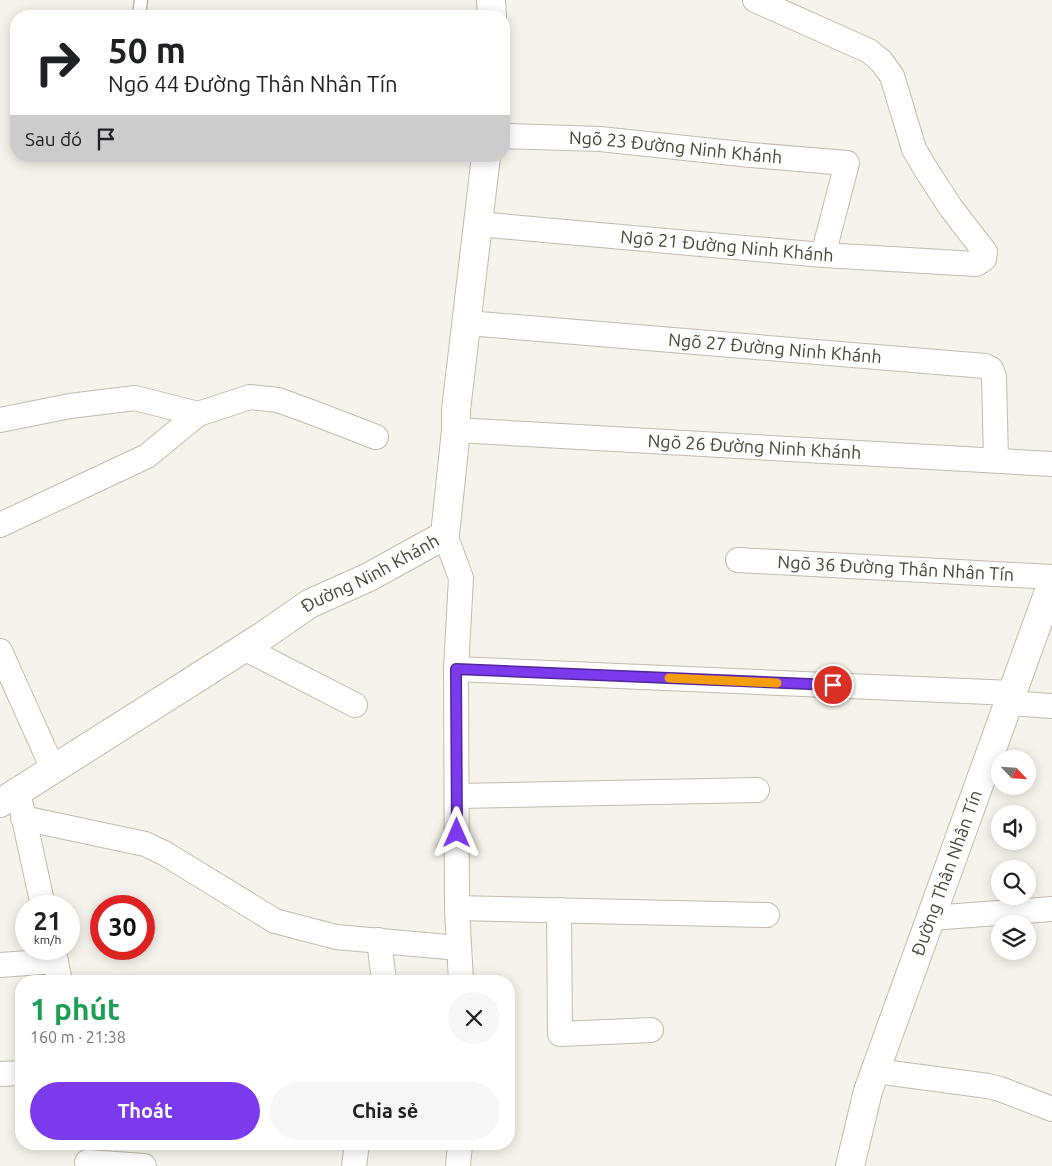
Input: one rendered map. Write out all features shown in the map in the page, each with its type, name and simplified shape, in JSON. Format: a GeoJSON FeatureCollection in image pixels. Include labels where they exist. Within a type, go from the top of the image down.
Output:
{"type":"FeatureCollection","features":[{"type":"Feature","properties":{"kind":"street","name":"Ngõ 21 Đường Ninh Khánh"},"geometry":{"type":"LineString","coordinates":[[478,224],[824,256],[976,264],[984,259],[985,252],[952,208],[914,149],[892,76],[881,61],[868,51],[755,0]]}},
{"type":"Feature","properties":{"kind":"street","name":"Ngõ 23 Đường Ninh Khánh"},"geometry":{"type":"LineString","coordinates":[[510,136],[600,139],[847,163],[824,256]]}},
{"type":"Feature","properties":{"kind":"street","name":"Đường Ninh Khánh"},"geometry":{"type":"LineString","coordinates":[[9,797],[244,648],[309,604],[369,576],[445,535],[456,430],[456,410],[485,162]]}},
{"type":"Feature","properties":{"kind":"street","name":"Ngõ 27 Đường Ninh Khánh"},"geometry":{"type":"LineString","coordinates":[[466,323],[985,366],[991,369],[994,377],[996,460]]}},
{"type":"Feature","properties":{"kind":"street"},"geometry":{"type":"LineString","coordinates":[[0,525],[147,456],[198,414],[250,397],[278,400],[376,437]]}},
{"type":"Feature","properties":{"kind":"street"},"geometry":{"type":"LineString","coordinates":[[0,420],[70,406],[135,398],[198,414]]}},
{"type":"Feature","properties":{"kind":"street","name":"Ngõ 26 Đường Ninh Khánh"},"geometry":{"type":"LineString","coordinates":[[456,430],[1052,464]]}},
{"type":"Feature","properties":{"kind":"street"},"geometry":{"type":"LineString","coordinates":[[445,535],[461,578],[456,669],[457,908],[461,975]]}},
{"type":"Feature","properties":{"kind":"street","name":"Ngõ 36 Đường Thân Nhân Tín"},"geometry":{"type":"LineString","coordinates":[[738,560],[1052,577]]}},
{"type":"Feature","properties":{"kind":"street","name":"Đường Thân Nhân Tín"},"geometry":{"type":"LineString","coordinates":[[850,1166],[868,1091],[1052,583]]}},
{"type":"Feature","properties":{"kind":"street"},"geometry":{"type":"LineString","coordinates":[[244,648],[355,706]]}},
{"type":"Feature","properties":{"kind":"street"},"geometry":{"type":"LineString","coordinates":[[0,651],[53,769]]}},
{"type":"Feature","properties":{"kind":"street"},"geometry":{"type":"LineString","coordinates":[[456,669],[1010,698],[1052,706]]}},
{"type":"Feature","properties":{"kind":"street"},"geometry":{"type":"LineString","coordinates":[[457,796],[756,790]]}},
{"type":"Feature","properties":{"kind":"street"},"geometry":{"type":"LineString","coordinates":[[9,797],[24,818],[41,895]]}},
{"type":"Feature","properties":{"kind":"street"},"geometry":{"type":"LineString","coordinates":[[24,818],[145,844],[164,853],[275,921],[336,937],[459,948]]}},
{"type":"Feature","properties":{"kind":"street"},"geometry":{"type":"LineString","coordinates":[[457,908],[766,915]]}},
{"type":"Feature","properties":{"kind":"street"},"geometry":{"type":"LineString","coordinates":[[931,918],[1052,909]]}},
{"type":"Feature","properties":{"kind":"street"},"geometry":{"type":"LineString","coordinates":[[559,910],[560,1034],[651,1030]]}},
{"type":"Feature","properties":{"kind":"street"},"geometry":{"type":"LineString","coordinates":[[379,940],[383,975]]}},
{"type":"Feature","properties":{"kind":"street"},"geometry":{"type":"LineString","coordinates":[[0,965],[56,964]]}},
{"type":"Feature","properties":{"kind":"street"},"geometry":{"type":"LineString","coordinates":[[876,1071],[1000,1088],[1052,1109]]}},
{"type":"Feature","properties":{"kind":"street"},"geometry":{"type":"LineString","coordinates":[[0,1074],[15,1073]]}},
{"type":"Feature","properties":{"kind":"street"},"geometry":{"type":"LineString","coordinates":[[354,1166],[356,1150]]}},
{"type":"Feature","properties":{"kind":"street"},"geometry":{"type":"LineString","coordinates":[[458,1166],[459,1150]]}},
{"type":"Feature","properties":{"kind":"street"},"geometry":{"type":"LineString","coordinates":[[87,1157],[144,1166]]}},
{"type":"Feature","properties":{"kind":"slow traffic"},"geometry":{"type":"LineString","coordinates":[[669,678],[777,683]]}},
{"type":"Feature","properties":{"kind":"route"},"geometry":{"type":"LineString","coordinates":[[457,833],[456,669],[833,685]]}}]}
